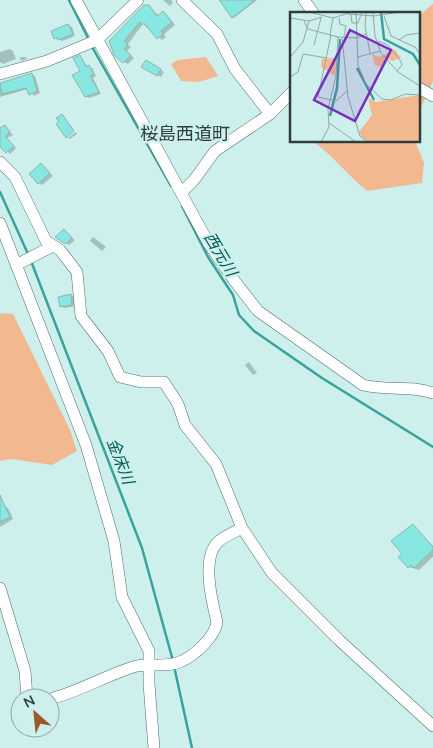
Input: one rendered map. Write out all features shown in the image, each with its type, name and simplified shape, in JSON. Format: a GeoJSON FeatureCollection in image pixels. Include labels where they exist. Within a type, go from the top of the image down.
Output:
{"type":"FeatureCollection","features":[{"type":"Feature","properties":{"kind":"street"},"geometry":{"type":"LineString","coordinates":[[76,0],[218,259],[258,311],[363,385],[377,388],[424,390],[433,393]]}},
{"type":"Feature","properties":{"kind":"street"},"geometry":{"type":"LineString","coordinates":[[0,74],[47,61],[85,47],[97,40],[138,0]]}},
{"type":"Feature","properties":{"kind":"street"},"geometry":{"type":"LineString","coordinates":[[182,0],[217,34],[235,70],[270,114]]}},
{"type":"Feature","properties":{"kind":"street"},"geometry":{"type":"LineString","coordinates":[[304,0],[313,12]]}},
{"type":"Feature","properties":{"kind":"street"},"geometry":{"type":"LineString","coordinates":[[420,89],[433,96]]}},
{"type":"Feature","properties":{"kind":"street"},"geometry":{"type":"LineString","coordinates":[[181,193],[194,180],[215,151],[270,114],[290,94]]}},
{"type":"Feature","properties":{"kind":"street"},"geometry":{"type":"LineString","coordinates":[[0,162],[15,177],[49,249]]}},
{"type":"Feature","properties":{"kind":"street"},"geometry":{"type":"LineString","coordinates":[[0,223],[19,263],[86,445],[114,541],[119,589],[148,646],[154,748]]}},
{"type":"Feature","properties":{"kind":"street"},"geometry":{"type":"LineString","coordinates":[[19,263],[49,249],[63,252],[77,272],[81,316],[108,351],[120,377],[141,382],[164,382],[178,404],[186,425],[216,464],[242,528],[272,573],[339,640],[433,726]]}},
{"type":"Feature","properties":{"kind":"street"},"geometry":{"type":"LineString","coordinates":[[60,695],[135,666],[164,666],[182,661],[211,637],[216,629],[209,570],[212,556],[218,542],[242,528]]}},
{"type":"Feature","properties":{"kind":"street"},"geometry":{"type":"LineString","coordinates":[[0,588],[25,671],[26,688]]}},
{"type":"Feature","properties":{"kind":"shaded area"},"geometry":{"type":"Polygon","coordinates":[[[433,4],[433,81],[420,110],[420,15],[433,4]]]}},
{"type":"Feature","properties":{"kind":"shaded area"},"geometry":{"type":"Polygon","coordinates":[[[206,57],[218,76],[199,82],[181,81],[171,64],[178,60],[206,57]]]}},
{"type":"Feature","properties":{"kind":"shaded area"},"geometry":{"type":"Polygon","coordinates":[[[313,142],[415,142],[424,163],[422,183],[367,191],[313,142]]]}},
{"type":"Feature","properties":{"kind":"shaded area"},"geometry":{"type":"Polygon","coordinates":[[[0,313],[13,314],[70,430],[77,451],[52,465],[11,459],[0,461],[0,313]]]}},
{"type":"Feature","properties":{"kind":"building"},"geometry":{"type":"Polygon","coordinates":[[[219,0],[255,0],[232,18],[219,0]]]}},
{"type":"Feature","properties":{"kind":"building"},"geometry":{"type":"Polygon","coordinates":[[[144,5],[149,5],[157,16],[163,11],[172,22],[161,31],[163,34],[157,39],[144,23],[142,25],[140,22],[124,41],[128,45],[124,49],[131,55],[123,63],[114,55],[109,41],[144,5]]]}},
{"type":"Feature","properties":{"kind":"building"},"geometry":{"type":"Polygon","coordinates":[[[68,24],[73,34],[58,40],[57,37],[54,39],[51,31],[68,24]]]}},
{"type":"Feature","properties":{"kind":"building"},"geometry":{"type":"Polygon","coordinates":[[[80,55],[86,67],[89,65],[94,74],[90,76],[99,92],[85,97],[72,75],[80,71],[73,58],[80,55]]]}},
{"type":"Feature","properties":{"kind":"building"},"geometry":{"type":"Polygon","coordinates":[[[146,60],[161,69],[157,76],[141,67],[146,60]]]}},
{"type":"Feature","properties":{"kind":"building"},"geometry":{"type":"Polygon","coordinates":[[[32,73],[37,91],[29,95],[26,88],[2,94],[0,83],[32,73]]]}},
{"type":"Feature","properties":{"kind":"building"},"geometry":{"type":"Polygon","coordinates":[[[62,114],[74,131],[66,138],[56,124],[59,122],[56,118],[62,114]]]}},
{"type":"Feature","properties":{"kind":"building"},"geometry":{"type":"Polygon","coordinates":[[[5,125],[10,132],[5,136],[14,146],[6,153],[0,147],[0,128],[5,125]]]}},
{"type":"Feature","properties":{"kind":"building"},"geometry":{"type":"Polygon","coordinates":[[[41,163],[50,173],[38,184],[29,174],[41,163]]]}},
{"type":"Feature","properties":{"kind":"building"},"geometry":{"type":"Polygon","coordinates":[[[64,229],[72,238],[65,244],[55,237],[64,229]]]}},
{"type":"Feature","properties":{"kind":"building"},"geometry":{"type":"Polygon","coordinates":[[[71,294],[72,305],[60,307],[58,297],[71,294]]]}},
{"type":"Feature","properties":{"kind":"building"},"geometry":{"type":"Polygon","coordinates":[[[0,495],[10,517],[0,522],[0,495]]]}},
{"type":"Feature","properties":{"kind":"building"},"geometry":{"type":"Polygon","coordinates":[[[413,524],[433,547],[433,550],[414,568],[411,565],[408,568],[398,557],[402,554],[391,541],[413,524]]]}},
{"type":"Feature","properties":{"kind":"waterway","name":"西元川"},"geometry":{"type":"LineString","coordinates":[[69,0],[89,40]]}},
{"type":"Feature","properties":{"kind":"waterway","name":"西元川"},"geometry":{"type":"LineString","coordinates":[[91,45],[171,186]]}},
{"type":"Feature","properties":{"kind":"waterway","name":"金床川"},"geometry":{"type":"LineString","coordinates":[[0,192],[28,254]]}},
{"type":"Feature","properties":{"kind":"waterway","name":"西元川"},"geometry":{"type":"LineString","coordinates":[[182,206],[208,257],[233,295],[239,315],[254,331],[322,378],[433,447]]}},
{"type":"Feature","properties":{"kind":"waterway","name":"金床川"},"geometry":{"type":"LineString","coordinates":[[31,261],[142,548],[173,661]]}},
{"type":"Feature","properties":{"kind":"waterway","name":"金床川"},"geometry":{"type":"LineString","coordinates":[[174,666],[192,748]]}},
{"type":"Feature","properties":{"kind":"district","name":"桜島西道町"},"geometry":{"type":"Point","coordinates":[185,134]}}]}
